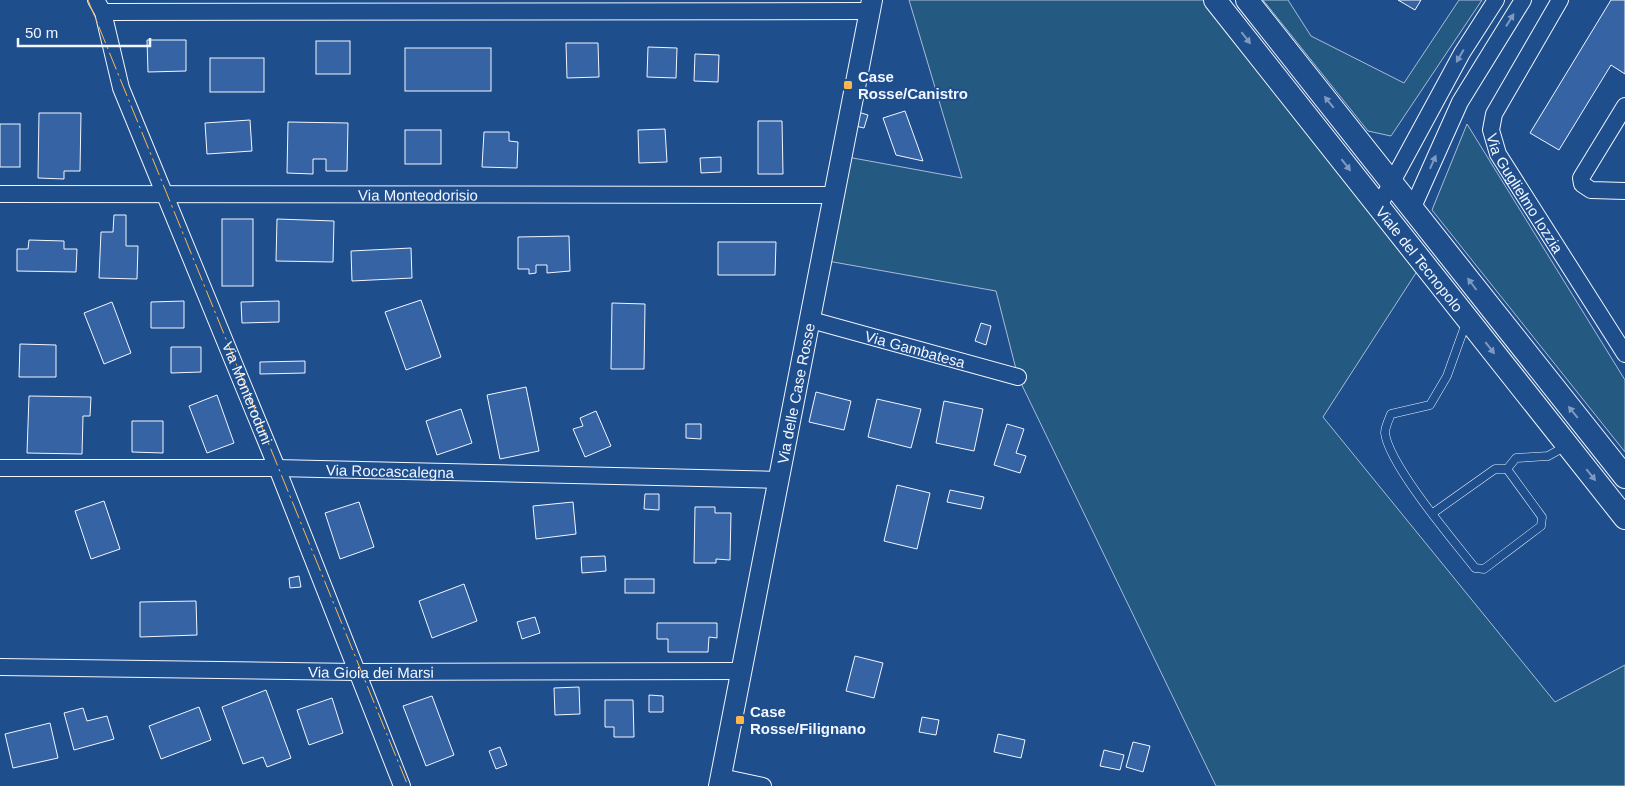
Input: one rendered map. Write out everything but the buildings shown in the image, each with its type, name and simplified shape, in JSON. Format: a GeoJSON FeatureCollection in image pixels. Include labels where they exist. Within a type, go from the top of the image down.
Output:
{"type":"FeatureCollection","features":[{"type":"Feature","properties":{"kind":"main road","name":"Viale del Tecnopolo"},"geometry":{"type":"LineString","coordinates":[[1215,0],[1625,518]]}},
{"type":"Feature","properties":{"kind":"main road","name":"Viale del Tecnopolo"},"geometry":{"type":"LineString","coordinates":[[1247,0],[1413,207],[1511,336],[1625,477]]}},
{"type":"Feature","properties":{"kind":"street"},"geometry":{"type":"LineString","coordinates":[[1379,206],[1462,53],[1496,0]]}},
{"type":"Feature","properties":{"kind":"street"},"geometry":{"type":"LineString","coordinates":[[1413,207],[1460,102],[1523,0]]}},
{"type":"Feature","properties":{"kind":"street","name":"Via Guglielmo Iozzia"},"geometry":{"type":"LineString","coordinates":[[1560,0],[1494,114],[1491,136],[1498,154],[1625,354]]}},
{"type":"Feature","properties":{"kind":"street"},"geometry":{"type":"LineString","coordinates":[[99,6],[870,6]]}},
{"type":"Feature","properties":{"kind":"street","name":"Via Monteroduni"},"geometry":{"type":"LineString","coordinates":[[99,6],[121,88],[277,468],[402,786]]}},
{"type":"Feature","properties":{"kind":"street","name":"Via delle Case Rosse"},"geometry":{"type":"LineString","coordinates":[[721,781],[870,6]]}},
{"type":"Feature","properties":{"kind":"street"},"geometry":{"type":"LineString","coordinates":[[1625,106],[1581,178],[1582,184],[1591,190],[1625,190]]}},
{"type":"Feature","properties":{"kind":"street","name":"Via Monteodorisio"},"geometry":{"type":"LineString","coordinates":[[0,194],[165,192],[834,195]]}},
{"type":"Feature","properties":{"kind":"street","name":"Via Gambatesa"},"geometry":{"type":"LineString","coordinates":[[811,320],[1018,377]]}},
{"type":"Feature","properties":{"kind":"street","name":"Via Roccascalegna"},"geometry":{"type":"LineString","coordinates":[[0,468],[277,468],[780,480]]}},
{"type":"Feature","properties":{"kind":"street","name":"Via Gioia dei Marsi"},"geometry":{"type":"LineString","coordinates":[[0,667],[356,672],[742,671]]}},
{"type":"Feature","properties":{"kind":"street"},"geometry":{"type":"LineString","coordinates":[[721,781],[763,786]]}},
{"type":"Feature","properties":{"kind":"lane"},"geometry":{"type":"LineString","coordinates":[[1467,319],[1447,376],[1430,405],[1391,414],[1385,431],[1393,454],[1433,513],[1475,568],[1484,569],[1541,526],[1542,517],[1507,469]]}},
{"type":"Feature","properties":{"kind":"lane"},"geometry":{"type":"LineString","coordinates":[[1507,469],[1516,458],[1548,456],[1567,445]]}},
{"type":"Feature","properties":{"kind":"lane"},"geometry":{"type":"LineString","coordinates":[[1433,513],[1495,469],[1507,469]]}},
{"type":"Feature","properties":{"kind":"shaded area"},"geometry":{"type":"Polygon","coordinates":[[[909,0],[1213,0],[1423,262],[1323,417],[1555,702],[1625,665],[1625,786],[1216,786],[1018,377],[996,291],[822,260],[842,156],[962,178],[909,0]]]}},
{"type":"Feature","properties":{"kind":"shaded area"},"geometry":{"type":"Polygon","coordinates":[[[1263,0],[1288,0],[1311,36],[1404,83],[1459,0],[1482,0],[1391,136],[1368,131],[1263,0]]]}},
{"type":"Feature","properties":{"kind":"shaded area"},"geometry":{"type":"Polygon","coordinates":[[[1467,124],[1625,380],[1625,452],[1432,210],[1467,124]]]}},
{"type":"Feature","properties":{"kind":"power"},"geometry":{"type":"LineString","coordinates":[[88,0],[408,786]]}},
{"type":"Feature","properties":{"kind":"place","name":"Case Rosse/Canistro"},"geometry":{"type":"Point","coordinates":[848,85]}},
{"type":"Feature","properties":{"kind":"place","name":"Case Rosse/Filignano"},"geometry":{"type":"Point","coordinates":[740,720]}}]}
